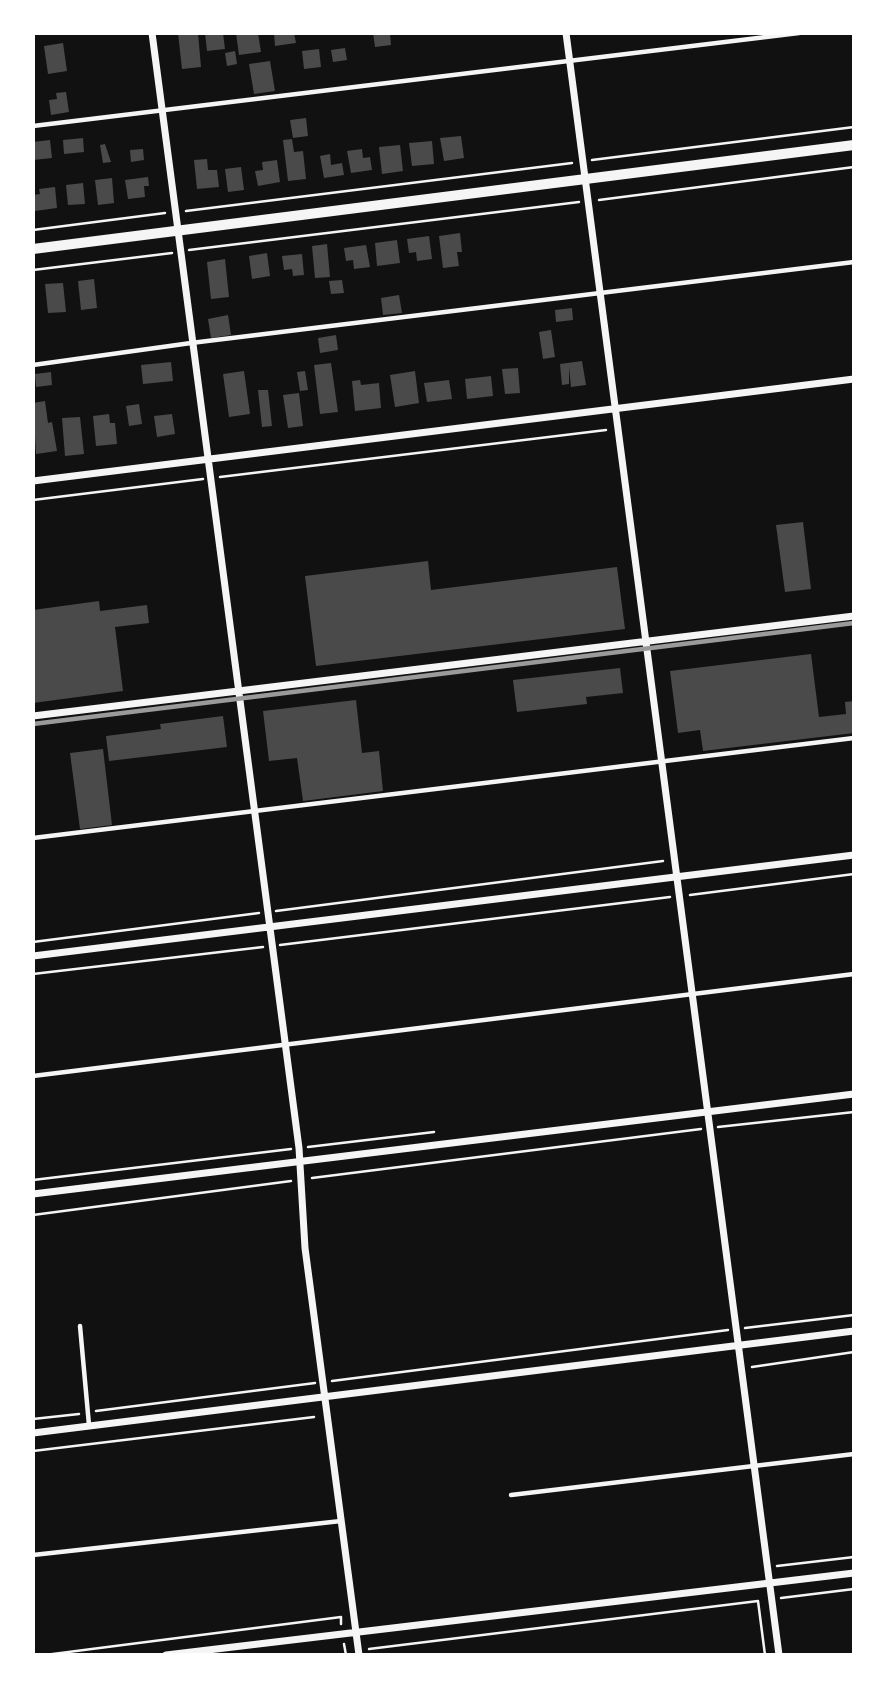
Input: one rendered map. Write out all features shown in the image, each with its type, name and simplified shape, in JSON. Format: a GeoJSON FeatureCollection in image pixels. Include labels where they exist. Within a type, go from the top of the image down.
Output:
{"type":"FeatureCollection","features":[{"type":"Feature","properties":{"kind":"street"},"geometry":{"type":"LineString","coordinates":[[152,33],[301,1161],[305,1248],[359,1654]]}},
{"type":"Feature","properties":{"kind":"street"},"geometry":{"type":"LineString","coordinates":[[566,33],[712,1128],[779,1655]]}},
{"type":"Feature","properties":{"kind":"street"},"geometry":{"type":"LineString","coordinates":[[33,249],[854,145]]}},
{"type":"Feature","properties":{"kind":"street"},"geometry":{"type":"LineString","coordinates":[[33,481],[854,379]]}},
{"type":"Feature","properties":{"kind":"street"},"geometry":{"type":"LineString","coordinates":[[33,716],[854,616]]}},
{"type":"Feature","properties":{"kind":"street"},"geometry":{"type":"LineString","coordinates":[[33,956],[854,855]]}},
{"type":"Feature","properties":{"kind":"street"},"geometry":{"type":"LineString","coordinates":[[33,1194],[854,1094]]}},
{"type":"Feature","properties":{"kind":"street"},"geometry":{"type":"LineString","coordinates":[[33,1433],[854,1331]]}},
{"type":"Feature","properties":{"kind":"street"},"geometry":{"type":"LineString","coordinates":[[166,1655],[854,1573]]}},
{"type":"Feature","properties":{"kind":"lane"},"geometry":{"type":"LineString","coordinates":[[33,126],[799,33]]}},
{"type":"Feature","properties":{"kind":"lane"},"geometry":{"type":"LineString","coordinates":[[33,365],[191,343],[854,262]]}},
{"type":"Feature","properties":{"kind":"lane"},"geometry":{"type":"LineString","coordinates":[[33,838],[854,738]]}},
{"type":"Feature","properties":{"kind":"lane"},"geometry":{"type":"LineString","coordinates":[[33,1076],[854,974]]}},
{"type":"Feature","properties":{"kind":"lane"},"geometry":{"type":"LineString","coordinates":[[80,1326],[89,1426]]}},
{"type":"Feature","properties":{"kind":"lane"},"geometry":{"type":"LineString","coordinates":[[511,1495],[854,1454]]}},
{"type":"Feature","properties":{"kind":"lane"},"geometry":{"type":"LineString","coordinates":[[33,1555],[341,1521]]}},
{"type":"Feature","properties":{"kind":"path"},"geometry":{"type":"LineString","coordinates":[[33,230],[854,127]]}},
{"type":"Feature","properties":{"kind":"path"},"geometry":{"type":"LineString","coordinates":[[33,270],[854,167]]}},
{"type":"Feature","properties":{"kind":"path"},"geometry":{"type":"LineString","coordinates":[[33,499],[606,430]]}},
{"type":"Feature","properties":{"kind":"path"},"geometry":{"type":"LineString","coordinates":[[33,942],[663,861]]}},
{"type":"Feature","properties":{"kind":"path"},"geometry":{"type":"LineString","coordinates":[[33,974],[854,874]]}},
{"type":"Feature","properties":{"kind":"path"},"geometry":{"type":"LineString","coordinates":[[33,1215],[854,1112]]}},
{"type":"Feature","properties":{"kind":"path"},"geometry":{"type":"LineString","coordinates":[[33,1180],[434,1132]]}},
{"type":"Feature","properties":{"kind":"path"},"geometry":{"type":"LineString","coordinates":[[33,1419],[854,1315]]}},
{"type":"Feature","properties":{"kind":"path"},"geometry":{"type":"LineString","coordinates":[[33,1451],[314,1416]]}},
{"type":"Feature","properties":{"kind":"path"},"geometry":{"type":"LineString","coordinates":[[778,1566],[854,1557]]}},
{"type":"Feature","properties":{"kind":"path"},"geometry":{"type":"LineString","coordinates":[[359,1654],[367,1650],[854,1590]]}},
{"type":"Feature","properties":{"kind":"path"},"geometry":{"type":"LineString","coordinates":[[758,1601],[765,1655]]}},
{"type":"Feature","properties":{"kind":"path"},"geometry":{"type":"LineString","coordinates":[[45,1655],[341,1617],[346,1655]]}},
{"type":"Feature","properties":{"kind":"building"},"geometry":{"type":"Polygon","coordinates":[[[178,33],[198,33],[201,67],[182,69],[178,33]]]}},
{"type":"Feature","properties":{"kind":"building"},"geometry":{"type":"Polygon","coordinates":[[[205,33],[223,33],[225,49],[207,51],[205,33]]]}},
{"type":"Feature","properties":{"kind":"building"},"geometry":{"type":"Polygon","coordinates":[[[236,33],[258,33],[261,52],[239,55],[236,33]]]}},
{"type":"Feature","properties":{"kind":"building"},"geometry":{"type":"Polygon","coordinates":[[[274,33],[294,33],[296,43],[275,46],[274,33]]]}},
{"type":"Feature","properties":{"kind":"building"},"geometry":{"type":"Polygon","coordinates":[[[373,33],[390,33],[391,45],[375,47],[373,33]]]}},
{"type":"Feature","properties":{"kind":"building"},"geometry":{"type":"Polygon","coordinates":[[[63,43],[67,71],[48,74],[44,46],[63,43]]]}},
{"type":"Feature","properties":{"kind":"building"},"geometry":{"type":"Polygon","coordinates":[[[345,48],[347,60],[333,62],[331,50],[345,48]]]}},
{"type":"Feature","properties":{"kind":"building"},"geometry":{"type":"Polygon","coordinates":[[[319,49],[321,67],[304,69],[302,51],[319,49]]]}},
{"type":"Feature","properties":{"kind":"building"},"geometry":{"type":"Polygon","coordinates":[[[235,51],[237,64],[227,66],[225,53],[235,51]]]}},
{"type":"Feature","properties":{"kind":"building"},"geometry":{"type":"Polygon","coordinates":[[[270,61],[275,91],[254,94],[249,64],[270,61]]]}},
{"type":"Feature","properties":{"kind":"building"},"geometry":{"type":"Polygon","coordinates":[[[66,92],[69,112],[51,115],[49,100],[57,99],[56,93],[66,92]]]}},
{"type":"Feature","properties":{"kind":"building"},"geometry":{"type":"Polygon","coordinates":[[[306,118],[308,136],[293,138],[290,120],[306,118]]]}},
{"type":"Feature","properties":{"kind":"building"},"geometry":{"type":"Polygon","coordinates":[[[461,136],[464,158],[444,161],[440,138],[461,136]]]}},
{"type":"Feature","properties":{"kind":"building"},"geometry":{"type":"Polygon","coordinates":[[[83,138],[84,152],[64,154],[63,140],[83,138]]]}},
{"type":"Feature","properties":{"kind":"building"},"geometry":{"type":"Polygon","coordinates":[[[292,139],[294,152],[303,151],[306,179],[288,181],[283,140],[292,139]]]}},
{"type":"Feature","properties":{"kind":"building"},"geometry":{"type":"Polygon","coordinates":[[[50,140],[52,158],[33,160],[33,142],[50,140]]]}},
{"type":"Feature","properties":{"kind":"building"},"geometry":{"type":"Polygon","coordinates":[[[432,141],[434,164],[412,166],[409,143],[432,141]]]}},
{"type":"Feature","properties":{"kind":"building"},"geometry":{"type":"Polygon","coordinates":[[[105,144],[111,162],[103,163],[100,145],[105,144]]]}},
{"type":"Feature","properties":{"kind":"building"},"geometry":{"type":"Polygon","coordinates":[[[400,145],[403,171],[382,174],[379,147],[400,145]]]}},
{"type":"Feature","properties":{"kind":"building"},"geometry":{"type":"Polygon","coordinates":[[[143,149],[144,160],[131,162],[130,150],[143,149]]]}},
{"type":"Feature","properties":{"kind":"building"},"geometry":{"type":"Polygon","coordinates":[[[362,149],[363,158],[370,157],[372,170],[351,173],[347,151],[362,149]]]}},
{"type":"Feature","properties":{"kind":"building"},"geometry":{"type":"Polygon","coordinates":[[[330,154],[331,165],[342,163],[344,175],[324,178],[320,156],[330,154]]]}},
{"type":"Feature","properties":{"kind":"building"},"geometry":{"type":"Polygon","coordinates":[[[207,159],[208,170],[217,170],[219,187],[197,189],[194,160],[207,159]]]}},
{"type":"Feature","properties":{"kind":"building"},"geometry":{"type":"Polygon","coordinates":[[[277,160],[280,182],[258,186],[255,171],[263,170],[262,162],[277,160]]]}},
{"type":"Feature","properties":{"kind":"building"},"geometry":{"type":"Polygon","coordinates":[[[241,167],[244,190],[228,192],[225,169],[241,167]]]}},
{"type":"Feature","properties":{"kind":"building"},"geometry":{"type":"Polygon","coordinates":[[[148,177],[149,186],[144,186],[145,197],[128,199],[125,180],[148,177]]]}},
{"type":"Feature","properties":{"kind":"building"},"geometry":{"type":"Polygon","coordinates":[[[112,178],[114,203],[98,205],[95,180],[112,178]]]}},
{"type":"Feature","properties":{"kind":"building"},"geometry":{"type":"Polygon","coordinates":[[[83,183],[85,204],[68,205],[66,185],[83,183]]]}},
{"type":"Feature","properties":{"kind":"building"},"geometry":{"type":"Polygon","coordinates":[[[55,187],[57,208],[35,211],[33,195],[40,194],[39,189],[55,187]]]}},
{"type":"Feature","properties":{"kind":"building"},"geometry":{"type":"Polygon","coordinates":[[[460,233],[462,252],[457,252],[459,266],[443,268],[439,236],[460,233]]]}},
{"type":"Feature","properties":{"kind":"building"},"geometry":{"type":"Polygon","coordinates":[[[429,236],[432,259],[417,261],[416,252],[409,253],[407,239],[429,236]]]}},
{"type":"Feature","properties":{"kind":"building"},"geometry":{"type":"Polygon","coordinates":[[[397,240],[400,263],[377,266],[375,243],[397,240]]]}},
{"type":"Feature","properties":{"kind":"building"},"geometry":{"type":"Polygon","coordinates":[[[327,244],[330,277],[315,278],[312,246],[327,244]]]}},
{"type":"Feature","properties":{"kind":"building"},"geometry":{"type":"Polygon","coordinates":[[[366,245],[370,267],[354,269],[353,260],[346,261],[344,248],[366,245]]]}},
{"type":"Feature","properties":{"kind":"building"},"geometry":{"type":"Polygon","coordinates":[[[267,253],[270,276],[252,279],[249,256],[267,253]]]}},
{"type":"Feature","properties":{"kind":"building"},"geometry":{"type":"Polygon","coordinates":[[[302,254],[304,275],[293,276],[292,269],[284,270],[282,256],[302,254]]]}},
{"type":"Feature","properties":{"kind":"building"},"geometry":{"type":"Polygon","coordinates":[[[225,259],[229,297],[211,299],[207,262],[225,259]]]}},
{"type":"Feature","properties":{"kind":"building"},"geometry":{"type":"Polygon","coordinates":[[[94,279],[97,308],[81,310],[78,281],[94,279]]]}},
{"type":"Feature","properties":{"kind":"building"},"geometry":{"type":"Polygon","coordinates":[[[342,280],[344,293],[331,294],[329,281],[342,280]]]}},
{"type":"Feature","properties":{"kind":"building"},"geometry":{"type":"Polygon","coordinates":[[[63,283],[66,312],[48,313],[45,284],[63,283]]]}},
{"type":"Feature","properties":{"kind":"building"},"geometry":{"type":"Polygon","coordinates":[[[399,295],[402,313],[383,315],[381,298],[399,295]]]}},
{"type":"Feature","properties":{"kind":"building"},"geometry":{"type":"Polygon","coordinates":[[[572,308],[573,320],[556,322],[555,310],[572,308]]]}},
{"type":"Feature","properties":{"kind":"building"},"geometry":{"type":"Polygon","coordinates":[[[228,315],[231,335],[211,338],[208,319],[228,315]]]}},
{"type":"Feature","properties":{"kind":"building"},"geometry":{"type":"Polygon","coordinates":[[[551,330],[555,357],[543,359],[539,332],[551,330]]]}},
{"type":"Feature","properties":{"kind":"building"},"geometry":{"type":"Polygon","coordinates":[[[336,335],[338,350],[320,353],[318,338],[336,335]]]}},
{"type":"Feature","properties":{"kind":"building"},"geometry":{"type":"Polygon","coordinates":[[[582,361],[586,385],[571,387],[569,367],[569,384],[562,385],[560,364],[582,361]]]}},
{"type":"Feature","properties":{"kind":"building"},"geometry":{"type":"Polygon","coordinates":[[[171,362],[173,381],[143,384],[141,365],[171,362]]]}},
{"type":"Feature","properties":{"kind":"building"},"geometry":{"type":"Polygon","coordinates":[[[331,363],[338,412],[320,414],[314,365],[331,363]]]}},
{"type":"Feature","properties":{"kind":"building"},"geometry":{"type":"Polygon","coordinates":[[[518,368],[520,393],[505,394],[502,369],[518,368]]]}},
{"type":"Feature","properties":{"kind":"building"},"geometry":{"type":"Polygon","coordinates":[[[244,371],[250,414],[229,417],[223,374],[244,371]]]}},
{"type":"Feature","properties":{"kind":"building"},"geometry":{"type":"Polygon","coordinates":[[[305,371],[308,390],[300,391],[297,372],[305,371]]]}},
{"type":"Feature","properties":{"kind":"building"},"geometry":{"type":"Polygon","coordinates":[[[415,371],[419,403],[395,407],[390,375],[415,371]]]}},
{"type":"Feature","properties":{"kind":"building"},"geometry":{"type":"Polygon","coordinates":[[[51,372],[52,385],[36,387],[35,374],[51,372]]]}},
{"type":"Feature","properties":{"kind":"building"},"geometry":{"type":"Polygon","coordinates":[[[491,376],[493,396],[467,399],[465,379],[491,376]]]}},
{"type":"Feature","properties":{"kind":"building"},"geometry":{"type":"Polygon","coordinates":[[[360,380],[361,385],[379,383],[381,408],[355,411],[352,381],[360,380]]]}},
{"type":"Feature","properties":{"kind":"building"},"geometry":{"type":"Polygon","coordinates":[[[449,380],[452,399],[427,402],[424,383],[449,380]]]}},
{"type":"Feature","properties":{"kind":"building"},"geometry":{"type":"Polygon","coordinates":[[[258,390],[268,390],[272,426],[262,427],[258,390]]]}},
{"type":"Feature","properties":{"kind":"building"},"geometry":{"type":"Polygon","coordinates":[[[299,393],[303,426],[288,428],[283,395],[299,393]]]}},
{"type":"Feature","properties":{"kind":"building"},"geometry":{"type":"Polygon","coordinates":[[[45,401],[48,423],[52,422],[57,451],[36,454],[33,403],[45,401]]]}},
{"type":"Feature","properties":{"kind":"building"},"geometry":{"type":"Polygon","coordinates":[[[139,404],[142,424],[129,426],[126,406],[139,404]]]}},
{"type":"Feature","properties":{"kind":"building"},"geometry":{"type":"Polygon","coordinates":[[[109,414],[110,423],[115,423],[117,444],[96,446],[93,416],[109,414]]]}},
{"type":"Feature","properties":{"kind":"building"},"geometry":{"type":"Polygon","coordinates":[[[172,414],[175,434],[157,437],[154,416],[172,414]]]}},
{"type":"Feature","properties":{"kind":"building"},"geometry":{"type":"Polygon","coordinates":[[[80,417],[84,454],[65,456],[62,418],[80,417]]]}},
{"type":"Feature","properties":{"kind":"building"},"geometry":{"type":"Polygon","coordinates":[[[803,522],[811,589],[785,592],[776,525],[803,522]]]}},
{"type":"Feature","properties":{"kind":"building"},"geometry":{"type":"Polygon","coordinates":[[[428,561],[431,590],[617,567],[625,629],[316,666],[305,576],[428,561]]]}},
{"type":"Feature","properties":{"kind":"building"},"geometry":{"type":"Polygon","coordinates":[[[99,601],[100,611],[147,605],[149,623],[115,627],[123,691],[33,703],[33,610],[99,601]]]}},
{"type":"Feature","properties":{"kind":"building"},"geometry":{"type":"Polygon","coordinates":[[[811,654],[819,717],[846,714],[845,702],[854,701],[854,733],[703,751],[700,730],[678,733],[670,671],[811,654]]]}},
{"type":"Feature","properties":{"kind":"building"},"geometry":{"type":"Polygon","coordinates":[[[620,668],[623,693],[586,697],[587,704],[517,712],[513,680],[620,668]]]}},
{"type":"Feature","properties":{"kind":"building"},"geometry":{"type":"Polygon","coordinates":[[[356,700],[362,753],[379,751],[383,791],[303,801],[297,758],[269,761],[263,711],[356,700]]]}},
{"type":"Feature","properties":{"kind":"building"},"geometry":{"type":"Polygon","coordinates":[[[223,716],[227,747],[109,761],[106,736],[161,729],[160,724],[223,716]]]}},
{"type":"Feature","properties":{"kind":"building"},"geometry":{"type":"Polygon","coordinates":[[[103,749],[112,825],[80,829],[70,753],[103,749]]]}},
{"type":"Feature","properties":{"kind":"railway"},"geometry":{"type":"LineString","coordinates":[[33,724],[854,623]]}}]}
